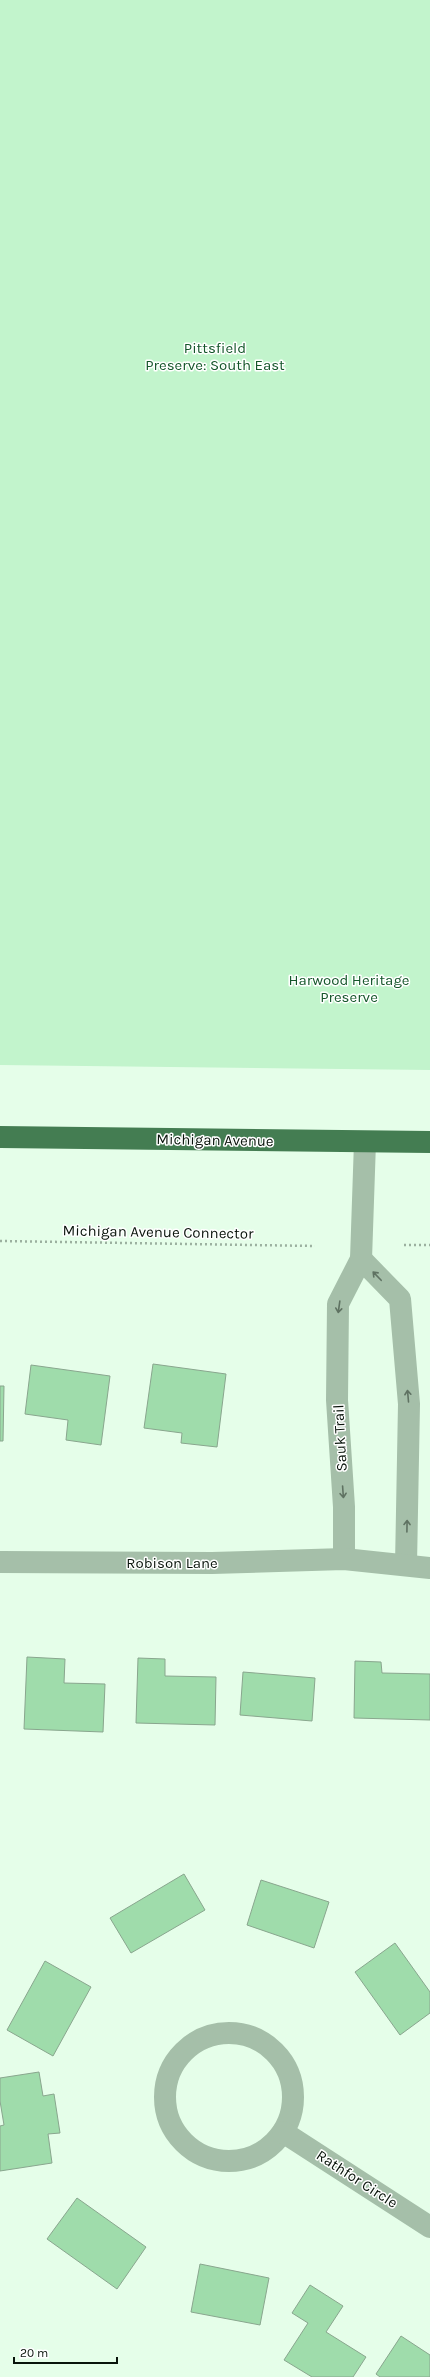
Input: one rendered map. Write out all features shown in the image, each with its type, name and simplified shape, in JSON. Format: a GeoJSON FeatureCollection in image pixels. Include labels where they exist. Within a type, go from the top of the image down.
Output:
{"type":"FeatureCollection","features":[{"type":"Feature","properties":{"kind":"highway","name":"Michigan Avenue"},"geometry":{"type":"LineString","coordinates":[[0,1137],[430,1142]]}},
{"type":"Feature","properties":{"kind":"street","name":"Sauk Trail"},"geometry":{"type":"LineString","coordinates":[[344,1559],[344,1507],[337,1400],[338,1304],[360,1259],[365,1142]]}},
{"type":"Feature","properties":{"kind":"street"},"geometry":{"type":"LineString","coordinates":[[360,1259],[400,1299],[409,1404],[406,1565]]}},
{"type":"Feature","properties":{"kind":"street"},"geometry":{"type":"LineString","coordinates":[[344,1559],[430,1568]]}},
{"type":"Feature","properties":{"kind":"street","name":"Robison Lane"},"geometry":{"type":"LineString","coordinates":[[0,1562],[212,1563],[344,1559]]}},
{"type":"Feature","properties":{"kind":"street"},"geometry":{"type":"LineString","coordinates":[[235,2033],[256,2039],[274,2051],[287,2069],[293,2090],[292,2112],[284,2132],[270,2147],[252,2158],[231,2162],[210,2160],[191,2150],[176,2135],[167,2117],[165,2089],[167,2076],[177,2057],[193,2042],[214,2034],[235,2033]]}},
{"type":"Feature","properties":{"kind":"street","name":"Rathfor Circle"},"geometry":{"type":"LineString","coordinates":[[284,2132],[430,2227]]}},
{"type":"Feature","properties":{"kind":"path","name":"Michigan Avenue Connector"},"geometry":{"type":"LineString","coordinates":[[0,1241],[315,1246]]}},
{"type":"Feature","properties":{"kind":"path"},"geometry":{"type":"LineString","coordinates":[[404,1245],[430,1246]]}},
{"type":"Feature","properties":{"kind":"green space","name":"Pittsfield Preserve: South East"},"geometry":{"type":"Polygon","coordinates":[[[0,0],[430,0],[430,1070],[0,1065],[0,0]]]}},
{"type":"Feature","properties":{"kind":"building"},"geometry":{"type":"Polygon","coordinates":[[[153,1364],[226,1374],[217,1447],[181,1443],[182,1433],[144,1428],[153,1364]]]}},
{"type":"Feature","properties":{"kind":"building"},"geometry":{"type":"Polygon","coordinates":[[[31,1365],[110,1376],[101,1445],[66,1440],[68,1420],[25,1414],[31,1365]]]}},
{"type":"Feature","properties":{"kind":"building"},"geometry":{"type":"Polygon","coordinates":[[[0,1386],[4,1386],[3,1441],[0,1441],[0,1386]]]}},
{"type":"Feature","properties":{"kind":"building"},"geometry":{"type":"Polygon","coordinates":[[[27,1657],[65,1659],[64,1683],[105,1684],[103,1732],[24,1729],[27,1657]]]}},
{"type":"Feature","properties":{"kind":"building"},"geometry":{"type":"Polygon","coordinates":[[[138,1658],[165,1659],[165,1676],[216,1677],[215,1725],[136,1723],[138,1658]]]}},
{"type":"Feature","properties":{"kind":"building"},"geometry":{"type":"Polygon","coordinates":[[[355,1661],[381,1662],[382,1673],[430,1674],[430,1720],[354,1718],[355,1661]]]}},
{"type":"Feature","properties":{"kind":"building"},"geometry":{"type":"Polygon","coordinates":[[[243,1672],[315,1678],[312,1721],[240,1715],[243,1672]]]}},
{"type":"Feature","properties":{"kind":"building"},"geometry":{"type":"Polygon","coordinates":[[[184,1874],[205,1910],[131,1953],[110,1918],[184,1874]]]}},
{"type":"Feature","properties":{"kind":"building"},"geometry":{"type":"Polygon","coordinates":[[[261,1880],[329,1902],[314,1948],[247,1925],[261,1880]]]}},
{"type":"Feature","properties":{"kind":"building"},"geometry":{"type":"Polygon","coordinates":[[[395,1943],[430,1992],[430,2013],[400,2035],[355,1972],[395,1943]]]}},
{"type":"Feature","properties":{"kind":"building"},"geometry":{"type":"Polygon","coordinates":[[[45,1961],[91,1987],[53,2056],[7,2030],[45,1961]]]}},
{"type":"Feature","properties":{"kind":"building"},"geometry":{"type":"Polygon","coordinates":[[[39,2072],[43,2096],[54,2094],[60,2133],[48,2134],[52,2163],[0,2171],[0,2126],[4,2125],[0,2101],[0,2078],[39,2072]]]}},
{"type":"Feature","properties":{"kind":"building"},"geometry":{"type":"Polygon","coordinates":[[[77,2198],[146,2247],[117,2289],[47,2239],[77,2198]]]}},
{"type":"Feature","properties":{"kind":"building"},"geometry":{"type":"Polygon","coordinates":[[[200,2264],[269,2278],[260,2325],[191,2312],[200,2264]]]}},
{"type":"Feature","properties":{"kind":"building"},"geometry":{"type":"Polygon","coordinates":[[[310,2285],[343,2306],[326,2332],[366,2357],[353,2377],[312,2377],[284,2360],[308,2323],[292,2313],[310,2285]]]}},
{"type":"Feature","properties":{"kind":"building"},"geometry":{"type":"Polygon","coordinates":[[[401,2336],[430,2355],[430,2377],[380,2377],[376,2374],[401,2336]]]}},
{"type":"Feature","properties":{"kind":"park label","name":"Harwood Heritage Preserve"},"geometry":{"type":"Point","coordinates":[349,988]}}]}
